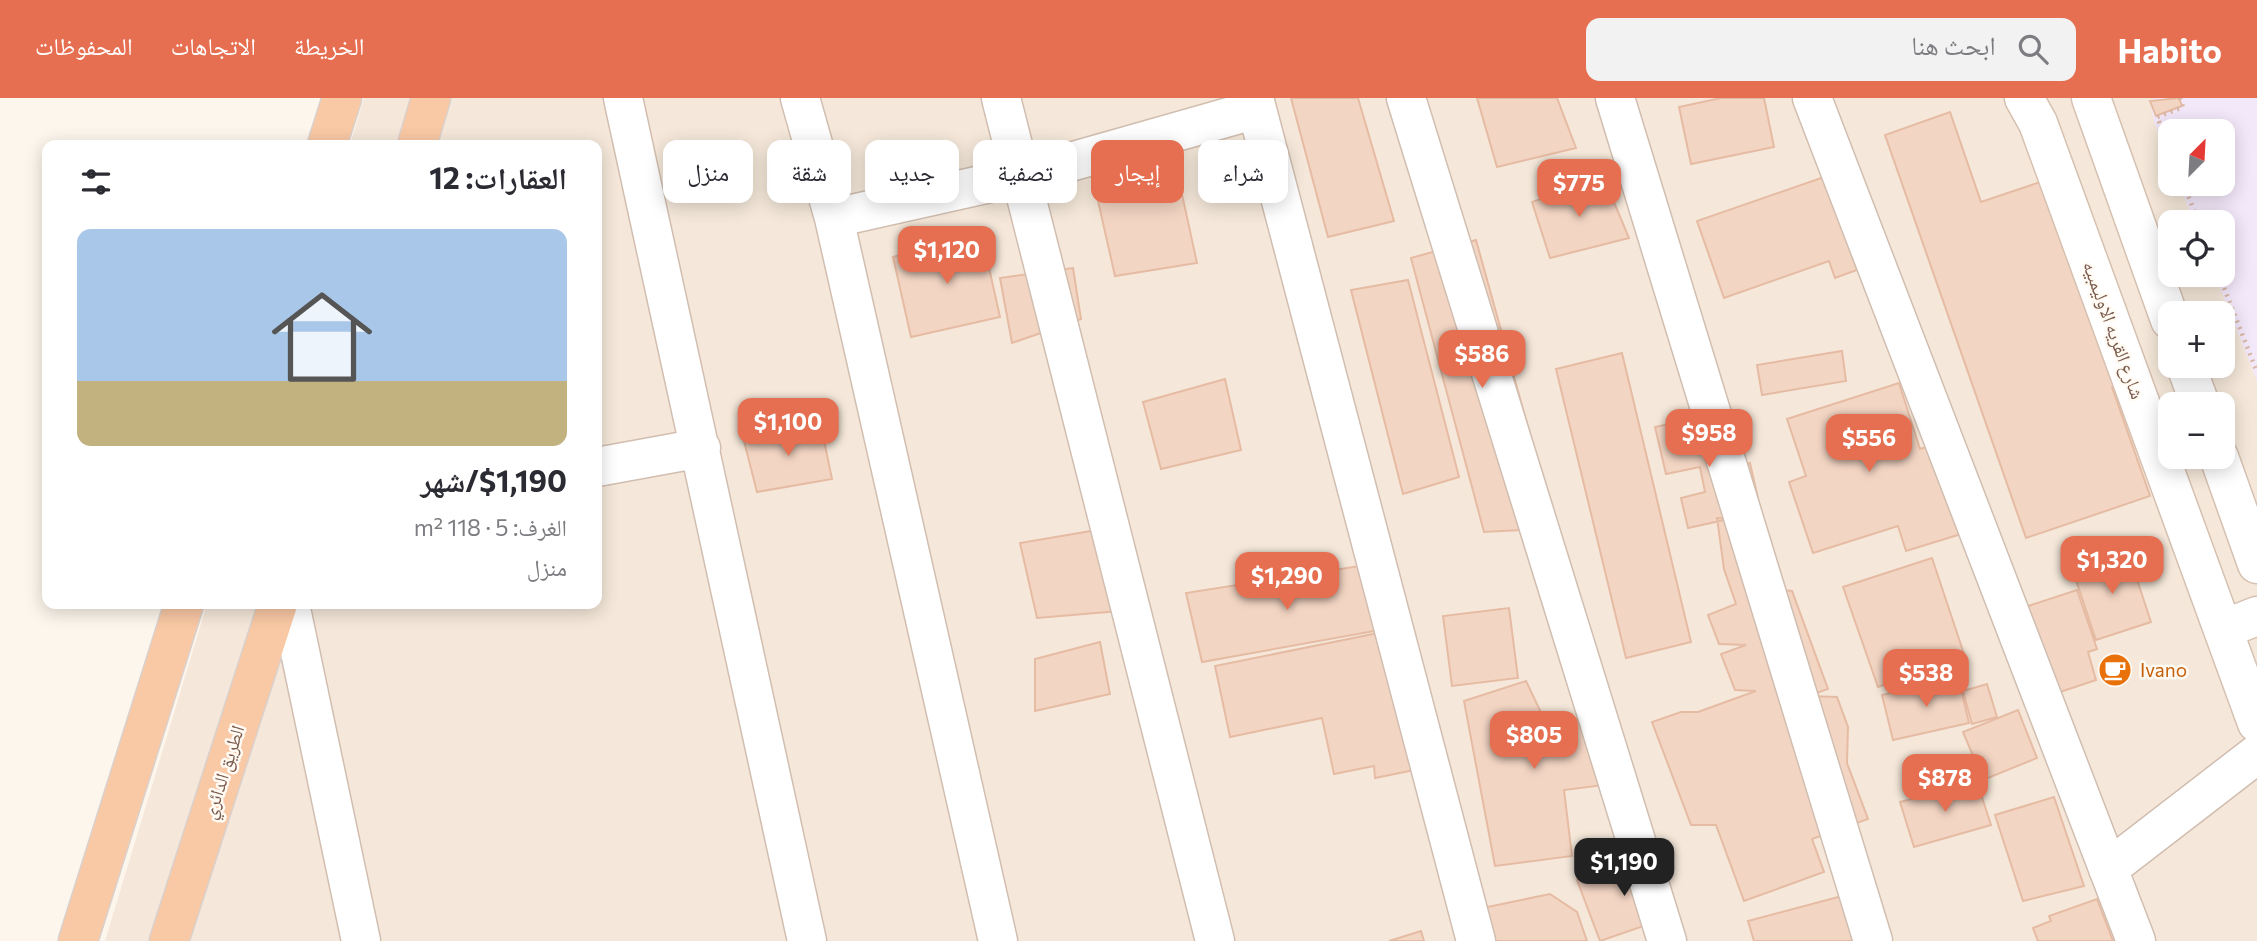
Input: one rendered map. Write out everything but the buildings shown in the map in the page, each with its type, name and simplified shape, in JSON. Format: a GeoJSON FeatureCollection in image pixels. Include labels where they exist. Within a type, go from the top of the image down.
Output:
{"type":"FeatureCollection","features":[{"type":"Feature","properties":{"kind":"highway"},"geometry":{"type":"LineString","coordinates":[[329,140],[342,98]]}},
{"type":"Feature","properties":{"kind":"highway"},"geometry":{"type":"LineString","coordinates":[[419,140],[432,98]]}},
{"type":"Feature","properties":{"kind":"highway"},"geometry":{"type":"LineString","coordinates":[[78,941],[182,609]]}},
{"type":"Feature","properties":{"kind":"highway","name":"الطريق الدائري"},"geometry":{"type":"LineString","coordinates":[[169,941],[276,609]]}},
{"type":"Feature","properties":{"kind":"street"},"geometry":{"type":"LineString","coordinates":[[623,98],[807,941]]}},
{"type":"Feature","properties":{"kind":"street"},"geometry":{"type":"LineString","coordinates":[[800,98],[834,218],[998,941]]}},
{"type":"Feature","properties":{"kind":"street"},"geometry":{"type":"LineString","coordinates":[[1002,98],[1012,140]]}},
{"type":"Feature","properties":{"kind":"street"},"geometry":{"type":"LineString","coordinates":[[1406,98],[1667,941]]}},
{"type":"Feature","properties":{"kind":"street"},"geometry":{"type":"LineString","coordinates":[[1615,98],[1873,941]]}},
{"type":"Feature","properties":{"kind":"street"},"geometry":{"type":"LineString","coordinates":[[1812,98],[2136,941]]}},
{"type":"Feature","properties":{"kind":"street","name":"شارع القريه الاوليمبيه"},"geometry":{"type":"LineString","coordinates":[[2024,98],[2038,123],[2240,623],[2257,723]]}},
{"type":"Feature","properties":{"kind":"street"},"geometry":{"type":"LineString","coordinates":[[2091,98],[2163,301]]}},
{"type":"Feature","properties":{"kind":"street"},"geometry":{"type":"LineString","coordinates":[[1077,159],[1255,103],[1476,941]]}},
{"type":"Feature","properties":{"kind":"street"},"geometry":{"type":"LineString","coordinates":[[834,218],[973,187]]}},
{"type":"Feature","properties":{"kind":"street"},"geometry":{"type":"LineString","coordinates":[[1028,203],[1215,941]]}},
{"type":"Feature","properties":{"kind":"street"},"geometry":{"type":"LineString","coordinates":[[602,466],[701,448]]}},
{"type":"Feature","properties":{"kind":"street"},"geometry":{"type":"LineString","coordinates":[[2223,469],[2257,564]]}},
{"type":"Feature","properties":{"kind":"street"},"geometry":{"type":"LineString","coordinates":[[290,609],[361,941]]}},
{"type":"Feature","properties":{"kind":"street"},"geometry":{"type":"LineString","coordinates":[[2108,869],[2257,754]]}},
{"type":"Feature","properties":{"kind":"path"},"geometry":{"type":"LineString","coordinates":[[2158,119],[2157,117],[2183,107],[2180,98]]}},
{"type":"Feature","properties":{"kind":"path"},"geometry":{"type":"LineString","coordinates":[[2224,287],[2257,372]]}},
{"type":"Feature","properties":{"kind":"shaded area"},"geometry":{"type":"Polygon","coordinates":[[[364,98],[2257,98],[2257,941],[105,941],[205,609],[602,609],[602,140],[351,140],[364,98]]]}},
{"type":"Feature","properties":{"kind":"shaded area"},"geometry":{"type":"Polygon","coordinates":[[[2156,98],[2257,98],[2257,381],[2235,325],[2235,301],[2225,301],[2220,287],[2235,287],[2235,210],[2189,210],[2184,196],[2235,196],[2235,119],[2158,119],[2158,132],[2150,101],[2156,98]]]}},
{"type":"Feature","properties":{"kind":"place","name":"Ivano"},"geometry":{"type":"Point","coordinates":[2115,670]}}]}
